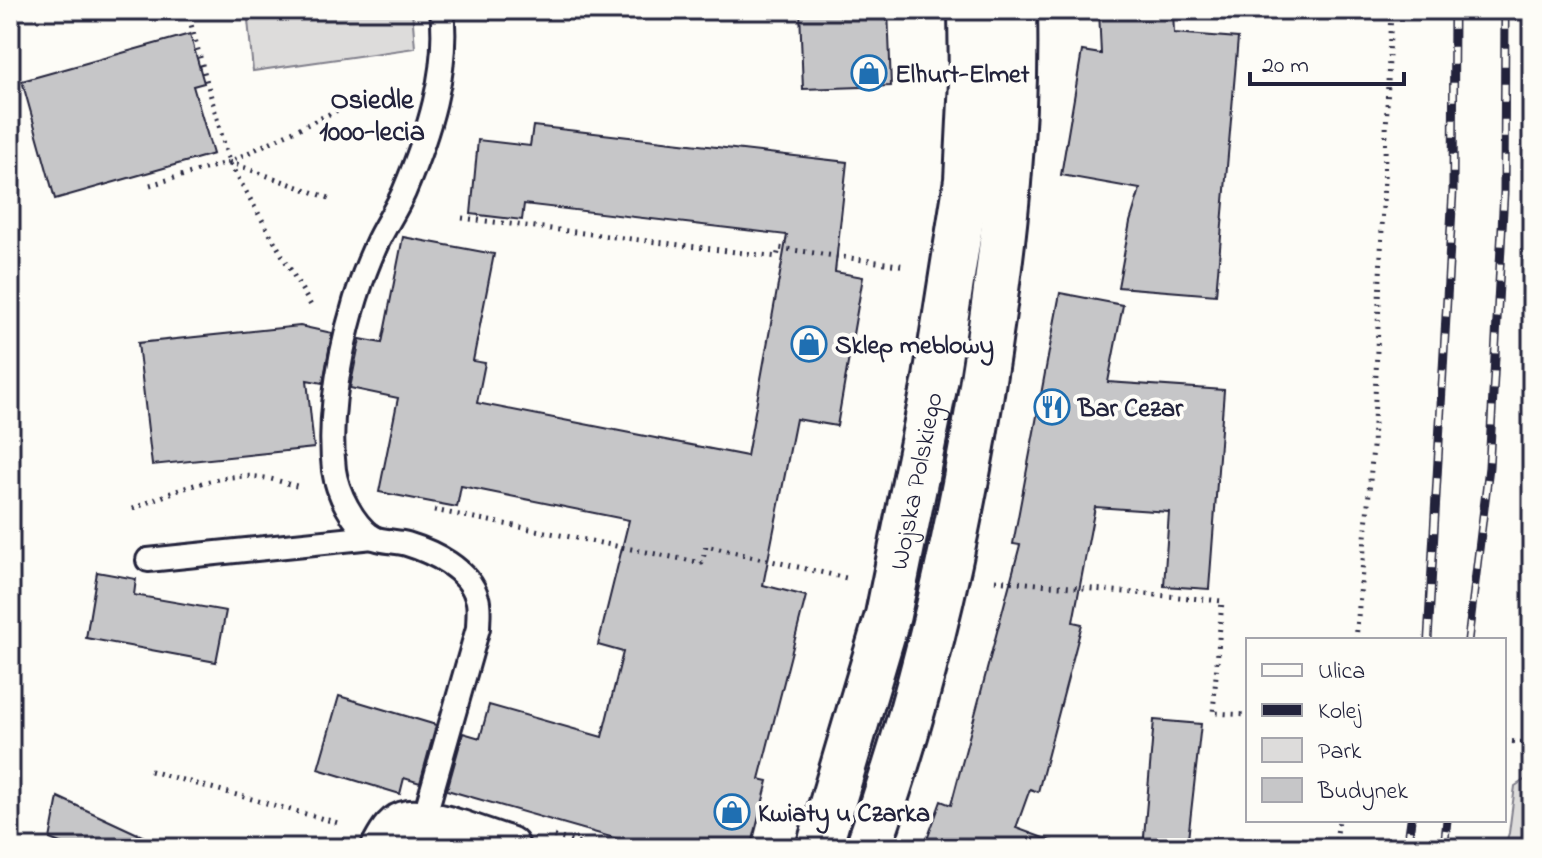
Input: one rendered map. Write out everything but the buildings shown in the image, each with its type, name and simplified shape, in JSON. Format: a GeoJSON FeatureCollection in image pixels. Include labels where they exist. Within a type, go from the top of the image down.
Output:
{"type":"FeatureCollection","features":[{"type":"Feature","properties":{"kind":"main road","name":"Wojska Polskiego"},"geometry":{"type":"LineString","coordinates":[[819,848],[888,615],[934,393],[967,180],[972,81],[971,10]]}},
{"type":"Feature","properties":{"kind":"main road","name":"Wojska Polskiego"},"geometry":{"type":"LineString","coordinates":[[868,848],[909,722],[935,627],[965,483],[994,306],[1008,187],[1016,76],[1014,10]]}},
{"type":"Feature","properties":{"kind":"street"},"geometry":{"type":"LineString","coordinates":[[398,836],[508,848]]}},
{"type":"Feature","properties":{"kind":"lane"},"geometry":{"type":"LineString","coordinates":[[373,537],[340,497],[334,469],[334,411],[342,346],[375,247],[403,194],[423,142],[438,90],[444,29],[442,10]]}},
{"type":"Feature","properties":{"kind":"lane"},"geometry":{"type":"LineString","coordinates":[[148,560],[373,537],[407,544],[441,558],[465,578],[477,597],[478,628],[398,836]]}},
{"type":"Feature","properties":{"kind":"path"},"geometry":{"type":"LineString","coordinates":[[1356,638],[1373,447],[1391,10]]}},
{"type":"Feature","properties":{"kind":"path"},"geometry":{"type":"LineString","coordinates":[[186,11],[229,162],[324,328],[342,346]]}},
{"type":"Feature","properties":{"kind":"path"},"geometry":{"type":"LineString","coordinates":[[150,185],[229,162],[369,95]]}},
{"type":"Feature","properties":{"kind":"path"},"geometry":{"type":"LineString","coordinates":[[229,162],[332,199]]}},
{"type":"Feature","properties":{"kind":"path"},"geometry":{"type":"LineString","coordinates":[[462,218],[777,257],[779,248],[915,268]]}},
{"type":"Feature","properties":{"kind":"path"},"geometry":{"type":"LineString","coordinates":[[133,509],[164,495],[213,481],[256,476],[340,497]]}},
{"type":"Feature","properties":{"kind":"path"},"geometry":{"type":"LineString","coordinates":[[425,508],[702,563],[706,546],[851,579]]}},
{"type":"Feature","properties":{"kind":"path"},"geometry":{"type":"LineString","coordinates":[[989,580],[1222,601],[1213,713],[1246,715]]}},
{"type":"Feature","properties":{"kind":"path"},"geometry":{"type":"LineString","coordinates":[[1506,741],[1532,743]]}},
{"type":"Feature","properties":{"kind":"path"},"geometry":{"type":"LineString","coordinates":[[150,771],[398,836]]}},
{"type":"Feature","properties":{"kind":"path"},"geometry":{"type":"LineString","coordinates":[[1335,848],[1339,822]]}},
{"type":"Feature","properties":{"kind":"green space"},"geometry":{"type":"Polygon","coordinates":[[[247,10],[412,10],[415,48],[253,71],[247,10]]]}},
{"type":"Feature","properties":{"kind":"green space"},"geometry":{"type":"Polygon","coordinates":[[[1532,775],[1532,848],[1504,848],[1515,786],[1532,775]]]}},
{"type":"Feature","properties":{"kind":"railway"},"geometry":{"type":"LineString","coordinates":[[1428,638],[1453,190],[1454,10]]}},
{"type":"Feature","properties":{"kind":"railway"},"geometry":{"type":"LineString","coordinates":[[1468,638],[1489,467],[1504,192],[1505,10]]}},
{"type":"Feature","properties":{"kind":"railway"},"geometry":{"type":"LineString","coordinates":[[1407,848],[1411,822]]}},
{"type":"Feature","properties":{"kind":"railway"},"geometry":{"type":"LineString","coordinates":[[1444,848],[1447,822]]}},
{"type":"Feature","properties":{"kind":"place","name":"Elhurt-Elmet"},"geometry":{"type":"Point","coordinates":[869,73]}},
{"type":"Feature","properties":{"kind":"place","name":"Sklep meblowy"},"geometry":{"type":"Point","coordinates":[809,344]}},
{"type":"Feature","properties":{"kind":"place","name":"Bar Cezar"},"geometry":{"type":"Point","coordinates":[1052,407]}},
{"type":"Feature","properties":{"kind":"place","name":"Kwiaty u Czarka"},"geometry":{"type":"Point","coordinates":[732,812]}},
{"type":"Feature","properties":{"kind":"district","name":"Osiedle 1000-lecia"},"geometry":{"type":"Point","coordinates":[372,114]}}]}
